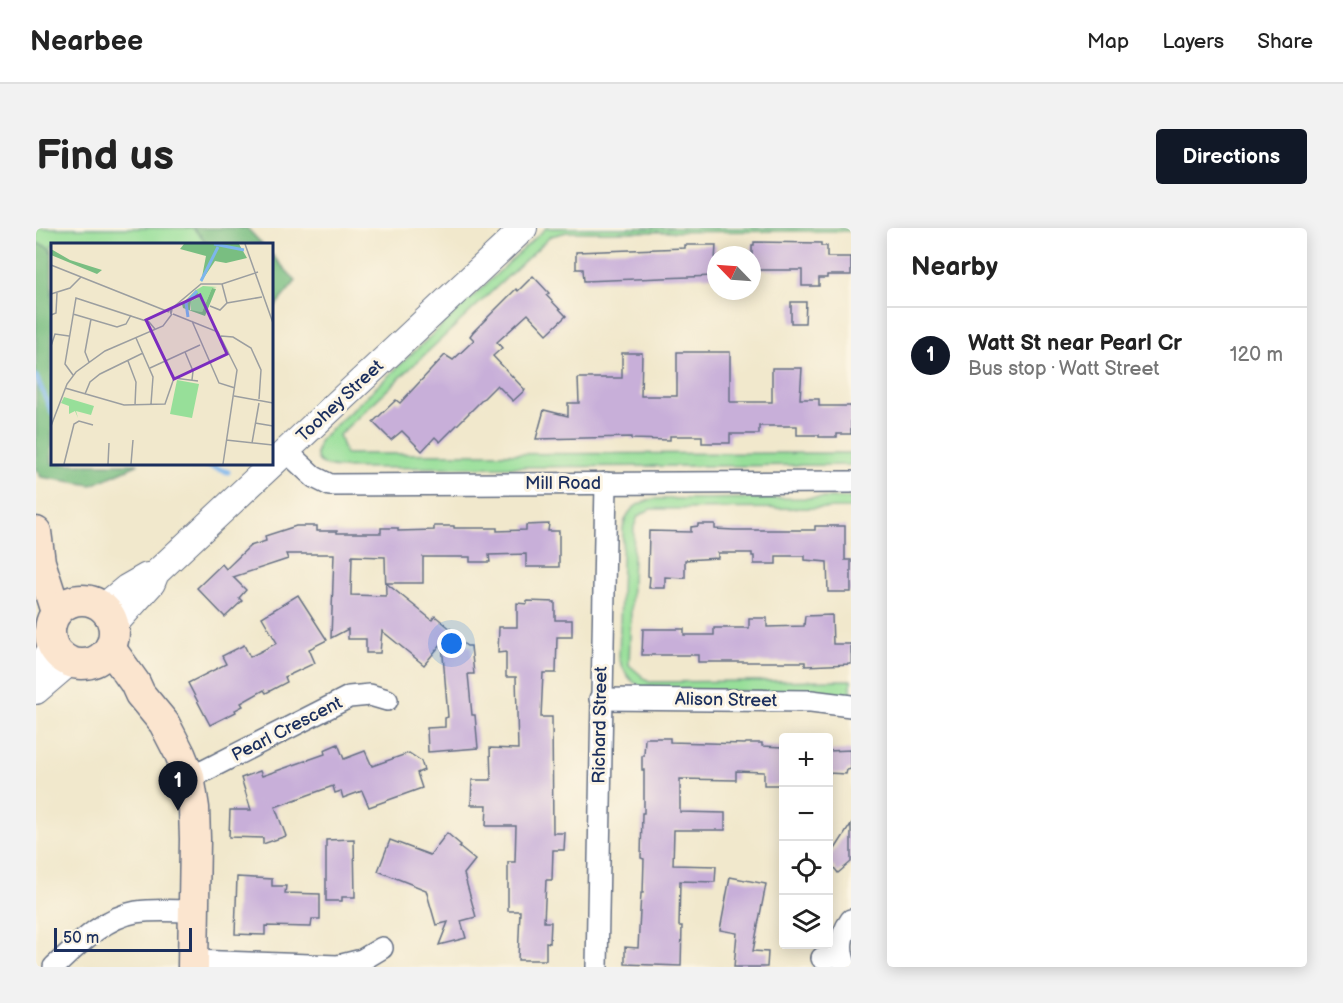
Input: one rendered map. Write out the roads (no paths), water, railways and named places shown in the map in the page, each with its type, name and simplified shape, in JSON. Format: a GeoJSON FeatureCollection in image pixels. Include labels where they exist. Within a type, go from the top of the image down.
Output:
{"type":"FeatureCollection","features":[{"type":"Feature","properties":{"kind":"main road"},"geometry":{"type":"LineString","coordinates":[[37,535],[40,562],[84,633],[117,682],[140,694],[164,723],[189,776],[194,808],[195,839],[193,964]]}},
{"type":"Feature","properties":{"kind":"street","name":"Toohey Street"},"geometry":{"type":"LineString","coordinates":[[273,465],[524,228]]}},
{"type":"Feature","properties":{"kind":"street","name":"Mill Road"},"geometry":{"type":"LineString","coordinates":[[287,452],[314,477],[330,485],[851,482]]}},
{"type":"Feature","properties":{"kind":"street","name":"Toohey Street"},"geometry":{"type":"LineString","coordinates":[[36,673],[84,633],[147,588],[156,573],[273,465]]}},
{"type":"Feature","properties":{"kind":"street","name":"Richard Street"},"geometry":{"type":"LineString","coordinates":[[597,967],[600,699],[606,483]]}},
{"type":"Feature","properties":{"kind":"street","name":"Toohey Street"},"geometry":{"type":"LineString","coordinates":[[36,690],[84,633]]}},
{"type":"Feature","properties":{"kind":"street","name":"Pearl Crescent"},"geometry":{"type":"LineString","coordinates":[[189,776],[204,771],[349,697],[370,695],[387,700]]}},
{"type":"Feature","properties":{"kind":"street","name":"Alison Street"},"geometry":{"type":"LineString","coordinates":[[600,699],[811,701],[851,706]]}},
{"type":"Feature","properties":{"kind":"street"},"geometry":{"type":"LineString","coordinates":[[54,967],[83,939],[120,917],[141,912],[194,911]]}},
{"type":"Feature","properties":{"kind":"street"},"geometry":{"type":"LineString","coordinates":[[837,960],[846,927],[851,920]]}},
{"type":"Feature","properties":{"kind":"street"},"geometry":{"type":"LineString","coordinates":[[193,964],[347,965],[362,960],[381,948]]}},
{"type":"Feature","properties":{"kind":"waterway"},"geometry":{"type":"LineString","coordinates":[[36,376],[51,411]]}},
{"type":"Feature","properties":{"kind":"waterway"},"geometry":{"type":"LineString","coordinates":[[206,465],[228,472]]}},
{"type":"Feature","properties":{"kind":"place","name":"Watt St near Pearl Cr"},"geometry":{"type":"Point","coordinates":[178,811]}}]}
